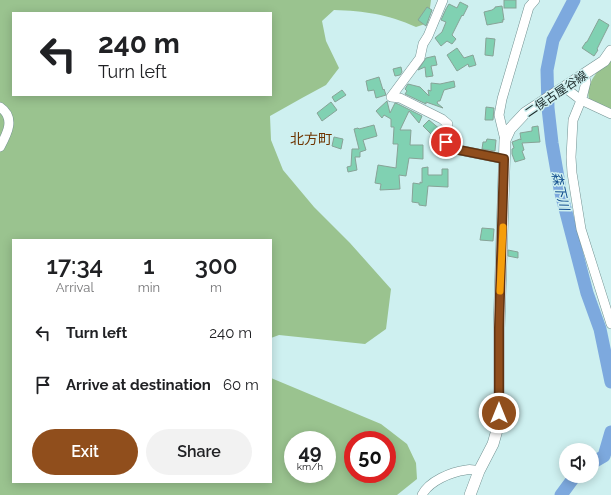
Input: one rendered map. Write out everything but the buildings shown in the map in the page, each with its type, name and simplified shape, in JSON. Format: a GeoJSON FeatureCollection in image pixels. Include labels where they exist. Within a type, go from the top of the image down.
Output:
{"type":"FeatureCollection","features":[{"type":"Feature","properties":{"kind":"main road","name":"二俣古屋谷線"},"geometry":{"type":"LineString","coordinates":[[470,495],[479,471],[493,444],[497,430],[499,413],[499,328],[505,140],[510,128],[525,113],[604,61],[611,51]]}},
{"type":"Feature","properties":{"kind":"street"},"geometry":{"type":"LineString","coordinates":[[443,0],[428,36],[423,44],[420,58],[391,97],[400,98],[442,119],[448,124],[446,142],[449,150],[454,149],[504,159]]}},
{"type":"Feature","properties":{"kind":"street"},"geometry":{"type":"LineString","coordinates":[[505,140],[500,115],[502,99],[529,7],[535,0]]}},
{"type":"Feature","properties":{"kind":"street"},"geometry":{"type":"LineString","coordinates":[[584,74],[586,82],[573,120],[571,157],[581,229],[611,324]]}},
{"type":"Feature","properties":{"kind":"street"},"geometry":{"type":"LineString","coordinates":[[564,87],[581,100],[611,114]]}},
{"type":"Feature","properties":{"kind":"street"},"geometry":{"type":"LineString","coordinates":[[0,107],[6,111],[9,119],[8,132],[0,147]]}},
{"type":"Feature","properties":{"kind":"street"},"geometry":{"type":"LineString","coordinates":[[422,495],[425,489],[443,477],[468,469],[479,471]]}},
{"type":"Feature","properties":{"kind":"green space"},"geometry":{"type":"Polygon","coordinates":[[[0,0],[431,0],[428,23],[416,27],[376,14],[334,10],[322,21],[326,41],[339,68],[326,85],[270,116],[271,140],[283,170],[314,207],[350,243],[391,289],[386,329],[365,344],[279,335],[272,338],[272,239],[12,239],[12,483],[272,483],[272,378],[381,424],[390,431],[344,431],[344,483],[396,483],[396,436],[407,444],[416,463],[417,479],[397,495],[0,495],[0,0]]]}},
{"type":"Feature","properties":{"kind":"green space"},"geometry":{"type":"Polygon","coordinates":[[[611,57],[611,109],[589,99],[588,92],[589,86],[595,75],[611,57]]]}},
{"type":"Feature","properties":{"kind":"waterway","name":"森下川"},"geometry":{"type":"LineString","coordinates":[[574,0],[553,40],[547,70],[548,108],[560,189],[587,293],[600,329],[611,382]]}},
{"type":"Feature","properties":{"kind":"waterway","name":"森下川"},"geometry":{"type":"LineString","coordinates":[[599,459],[604,456],[611,432]]}},
{"type":"Feature","properties":{"kind":"waterway","name":"森下川"},"geometry":{"type":"LineString","coordinates":[[561,495],[570,483]]}},
{"type":"Feature","properties":{"kind":"slow traffic"},"geometry":{"type":"LineString","coordinates":[[500,291],[503,227]]}},
{"type":"Feature","properties":{"kind":"district","name":"北方町"},"geometry":{"type":"Point","coordinates":[311,139]}},
{"type":"Feature","properties":{"kind":"route"},"geometry":{"type":"LineString","coordinates":[[446,142],[449,150],[454,149],[504,159],[504,200],[499,328],[499,413]]}}]}
